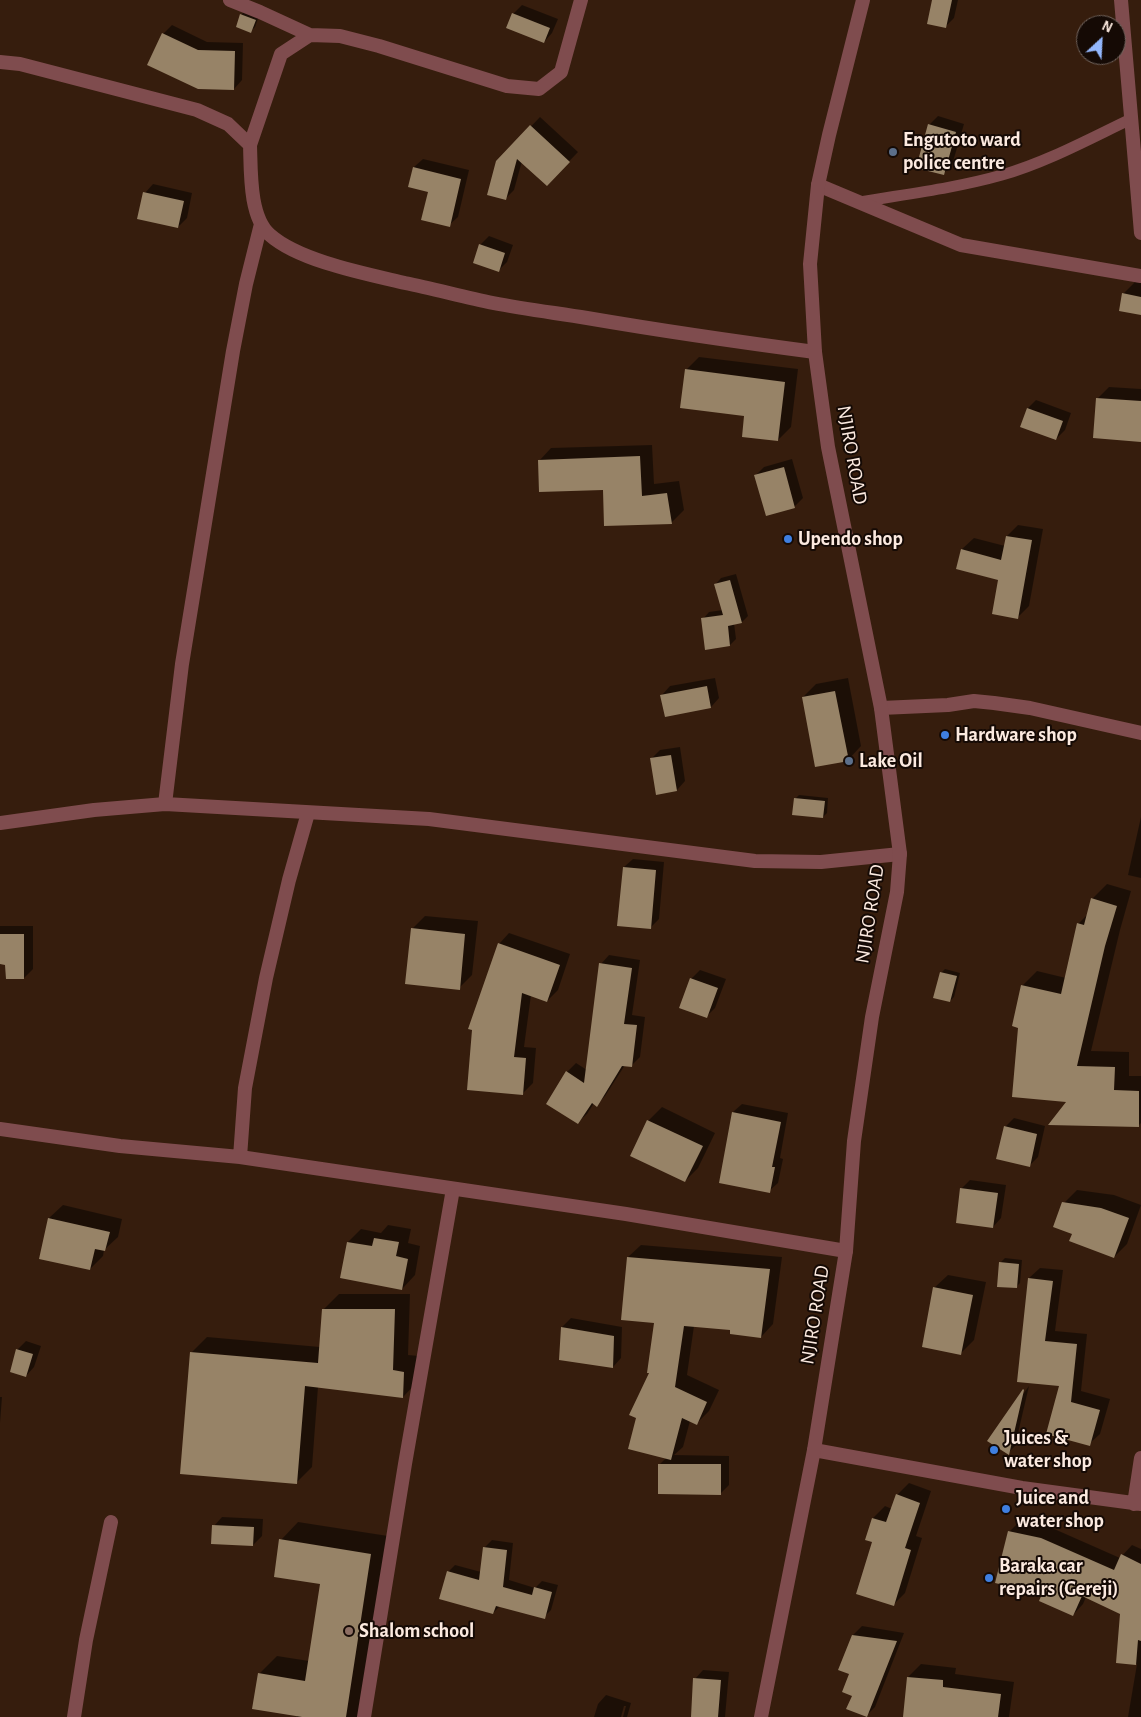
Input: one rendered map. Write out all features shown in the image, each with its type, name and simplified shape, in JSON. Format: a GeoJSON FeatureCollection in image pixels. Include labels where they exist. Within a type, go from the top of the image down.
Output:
{"type":"FeatureCollection","features":[{"type":"Feature","properties":{"kind":"street"},"geometry":{"type":"LineString","coordinates":[[230,0],[310,35],[340,36],[507,86],[539,89],[561,72],[581,0]]}},
{"type":"Feature","properties":{"kind":"street","name":"NJIRO ROAD"},"geometry":{"type":"LineString","coordinates":[[761,1717],[814,1450],[846,1251],[854,1141],[872,1017],[897,892],[900,854],[881,708],[828,447],[815,352],[810,264],[818,185],[863,0]]}},
{"type":"Feature","properties":{"kind":"street"},"geometry":{"type":"LineString","coordinates":[[1122,0],[1141,233]]}},
{"type":"Feature","properties":{"kind":"street"},"geometry":{"type":"LineString","coordinates":[[310,35],[281,54],[250,145],[256,213],[268,234],[287,246],[315,259],[370,275],[494,303],[668,332],[815,352]]}},
{"type":"Feature","properties":{"kind":"street"},"geometry":{"type":"LineString","coordinates":[[0,62],[20,64],[197,110],[228,124],[250,145]]}},
{"type":"Feature","properties":{"kind":"street"},"geometry":{"type":"LineString","coordinates":[[818,185],[961,245],[1141,276]]}},
{"type":"Feature","properties":{"kind":"street"},"geometry":{"type":"LineString","coordinates":[[165,804],[182,664],[233,351],[246,284],[262,224]]}},
{"type":"Feature","properties":{"kind":"street"},"geometry":{"type":"LineString","coordinates":[[881,708],[974,702],[994,703],[1030,708],[1141,733]]}},
{"type":"Feature","properties":{"kind":"street"},"geometry":{"type":"LineString","coordinates":[[0,823],[94,810],[165,804],[429,819],[755,861],[822,862],[900,854]]}},
{"type":"Feature","properties":{"kind":"street"},"geometry":{"type":"LineString","coordinates":[[240,1157],[245,1088],[266,978],[289,880],[308,813]]}},
{"type":"Feature","properties":{"kind":"street"},"geometry":{"type":"LineString","coordinates":[[0,1129],[120,1146],[240,1157],[626,1214],[846,1251]]}},
{"type":"Feature","properties":{"kind":"street"},"geometry":{"type":"LineString","coordinates":[[364,1717],[405,1464],[453,1189]]}},
{"type":"Feature","properties":{"kind":"street"},"geometry":{"type":"LineString","coordinates":[[814,1450],[1022,1488],[1138,1504],[1141,1458]]}},
{"type":"Feature","properties":{"kind":"street"},"geometry":{"type":"LineString","coordinates":[[74,1717],[86,1640],[111,1522]]}},
{"type":"Feature","properties":{"kind":"lane"},"geometry":{"type":"LineString","coordinates":[[860,202],[960,186],[1002,175],[1045,160],[1132,119]]}},
{"type":"Feature","properties":{"kind":"building"},"geometry":{"type":"Polygon","coordinates":[[[932,0],[952,0],[946,28],[927,24],[932,0]]]}},
{"type":"Feature","properties":{"kind":"building"},"geometry":{"type":"Polygon","coordinates":[[[512,13],[550,28],[544,43],[506,28],[512,13]]]}},
{"type":"Feature","properties":{"kind":"building"},"geometry":{"type":"Polygon","coordinates":[[[240,14],[256,20],[251,33],[236,27],[240,14]]]}},
{"type":"Feature","properties":{"kind":"building"},"geometry":{"type":"Polygon","coordinates":[[[162,33],[198,50],[235,51],[234,90],[198,89],[147,65],[162,33]]]}},
{"type":"Feature","properties":{"kind":"building"},"geometry":{"type":"Polygon","coordinates":[[[928,124],[956,132],[944,175],[916,168],[928,124]]]}},
{"type":"Feature","properties":{"kind":"building"},"geometry":{"type":"Polygon","coordinates":[[[530,125],[570,162],[547,186],[517,159],[506,200],[487,195],[496,161],[530,125]]]}},
{"type":"Feature","properties":{"kind":"building"},"geometry":{"type":"Polygon","coordinates":[[[413,167],[461,179],[450,227],[421,220],[428,192],[408,187],[413,167]]]}},
{"type":"Feature","properties":{"kind":"building"},"geometry":{"type":"Polygon","coordinates":[[[143,192],[184,201],[178,228],[137,219],[143,192]]]}},
{"type":"Feature","properties":{"kind":"building"},"geometry":{"type":"Polygon","coordinates":[[[479,244],[505,253],[499,272],[473,263],[479,244]]]}},
{"type":"Feature","properties":{"kind":"building"},"geometry":{"type":"Polygon","coordinates":[[[1122,293],[1141,297],[1141,315],[1119,311],[1122,293]]]}},
{"type":"Feature","properties":{"kind":"building"},"geometry":{"type":"Polygon","coordinates":[[[685,369],[785,382],[778,441],[742,437],[744,416],[680,408],[685,369]]]}},
{"type":"Feature","properties":{"kind":"building"},"geometry":{"type":"Polygon","coordinates":[[[1096,398],[1141,401],[1141,442],[1093,438],[1096,398]]]}},
{"type":"Feature","properties":{"kind":"building"},"geometry":{"type":"Polygon","coordinates":[[[1027,408],[1063,421],[1056,440],[1020,427],[1027,408]]]}},
{"type":"Feature","properties":{"kind":"building"},"geometry":{"type":"Polygon","coordinates":[[[640,456],[642,496],[667,493],[672,524],[604,526],[603,490],[539,492],[538,460],[640,456]]]}},
{"type":"Feature","properties":{"kind":"building"},"geometry":{"type":"Polygon","coordinates":[[[784,467],[795,508],[766,516],[754,475],[784,467]]]}},
{"type":"Feature","properties":{"kind":"building"},"geometry":{"type":"Polygon","coordinates":[[[1006,536],[1032,540],[1018,619],[992,614],[998,580],[956,569],[961,549],[1001,560],[1006,536]]]}},
{"type":"Feature","properties":{"kind":"building"},"geometry":{"type":"Polygon","coordinates":[[[730,580],[742,623],[728,626],[730,646],[705,650],[701,618],[723,615],[714,584],[730,580]]]}},
{"type":"Feature","properties":{"kind":"building"},"geometry":{"type":"Polygon","coordinates":[[[707,686],[711,708],[665,717],[660,695],[707,686]]]}},
{"type":"Feature","properties":{"kind":"building"},"geometry":{"type":"Polygon","coordinates":[[[835,691],[849,761],[815,767],[802,697],[835,691]]]}},
{"type":"Feature","properties":{"kind":"building"},"geometry":{"type":"Polygon","coordinates":[[[671,755],[677,791],[656,795],[650,758],[671,755]]]}},
{"type":"Feature","properties":{"kind":"building"},"geometry":{"type":"Polygon","coordinates":[[[794,798],[825,801],[823,818],[792,815],[794,798]]]}},
{"type":"Feature","properties":{"kind":"building"},"geometry":{"type":"Polygon","coordinates":[[[623,867],[656,870],[651,929],[617,926],[623,867]]]}},
{"type":"Feature","properties":{"kind":"building"},"geometry":{"type":"Polygon","coordinates":[[[1091,898],[1117,906],[1105,946],[1077,1066],[1115,1067],[1114,1090],[1139,1091],[1139,1127],[1048,1125],[1066,1102],[1012,1097],[1018,1028],[1012,1026],[1021,985],[1061,994],[1077,923],[1084,925],[1091,898]]]}},
{"type":"Feature","properties":{"kind":"building"},"geometry":{"type":"Polygon","coordinates":[[[411,928],[465,934],[460,990],[405,984],[411,928]]]}},
{"type":"Feature","properties":{"kind":"building"},"geometry":{"type":"Polygon","coordinates":[[[0,934],[24,934],[24,979],[6,979],[5,965],[0,964],[0,934]]]}},
{"type":"Feature","properties":{"kind":"building"},"geometry":{"type":"Polygon","coordinates":[[[498,943],[560,965],[547,1002],[522,993],[514,1057],[526,1058],[523,1095],[467,1090],[472,1030],[468,1029],[498,943]]]}},
{"type":"Feature","properties":{"kind":"building"},"geometry":{"type":"Polygon","coordinates":[[[599,963],[632,968],[624,1024],[637,1025],[632,1067],[622,1066],[597,1107],[592,1103],[578,1124],[546,1104],[566,1071],[584,1083],[599,963]]]}},
{"type":"Feature","properties":{"kind":"building"},"geometry":{"type":"Polygon","coordinates":[[[940,972],[957,976],[950,1002],[933,998],[940,972]]]}},
{"type":"Feature","properties":{"kind":"building"},"geometry":{"type":"Polygon","coordinates":[[[690,978],[718,988],[707,1018],[679,1008],[690,978]]]}},
{"type":"Feature","properties":{"kind":"building"},"geometry":{"type":"Polygon","coordinates":[[[732,1112],[781,1122],[772,1167],[775,1167],[770,1193],[719,1183],[732,1112]]]}},
{"type":"Feature","properties":{"kind":"building"},"geometry":{"type":"Polygon","coordinates":[[[647,1120],[703,1146],[685,1182],[630,1156],[647,1120]]]}},
{"type":"Feature","properties":{"kind":"building"},"geometry":{"type":"Polygon","coordinates":[[[1004,1126],[1037,1134],[1030,1167],[996,1159],[1004,1126]]]}},
{"type":"Feature","properties":{"kind":"building"},"geometry":{"type":"Polygon","coordinates":[[[960,1188],[998,1193],[993,1228],[956,1223],[960,1188]]]}},
{"type":"Feature","properties":{"kind":"building"},"geometry":{"type":"Polygon","coordinates":[[[1062,1202],[1101,1208],[1129,1218],[1114,1258],[1069,1241],[1072,1234],[1053,1227],[1062,1202]]]}},
{"type":"Feature","properties":{"kind":"building"},"geometry":{"type":"Polygon","coordinates":[[[48,1218],[110,1232],[105,1251],[95,1249],[90,1270],[39,1259],[48,1218]]]}},
{"type":"Feature","properties":{"kind":"building"},"geometry":{"type":"Polygon","coordinates":[[[374,1238],[399,1242],[396,1256],[408,1259],[402,1290],[340,1278],[347,1242],[372,1246],[374,1238]]]}},
{"type":"Feature","properties":{"kind":"building"},"geometry":{"type":"Polygon","coordinates":[[[627,1257],[770,1269],[761,1338],[730,1334],[730,1330],[684,1326],[675,1387],[707,1402],[697,1425],[682,1418],[671,1460],[628,1449],[636,1418],[629,1415],[649,1373],[647,1373],[654,1323],[621,1320],[627,1257]]]}},
{"type":"Feature","properties":{"kind":"building"},"geometry":{"type":"Polygon","coordinates":[[[999,1262],[1019,1264],[1017,1288],[997,1287],[999,1262]]]}},
{"type":"Feature","properties":{"kind":"building"},"geometry":{"type":"Polygon","coordinates":[[[1028,1278],[1053,1281],[1045,1341],[1077,1344],[1071,1402],[1100,1410],[1090,1446],[1046,1434],[1059,1386],[1017,1382],[1028,1278]]]}},
{"type":"Feature","properties":{"kind":"building"},"geometry":{"type":"Polygon","coordinates":[[[933,1287],[973,1295],[961,1355],[922,1347],[933,1287]]]}},
{"type":"Feature","properties":{"kind":"building"},"geometry":{"type":"Polygon","coordinates":[[[322,1309],[395,1309],[393,1370],[404,1372],[403,1398],[305,1386],[297,1484],[180,1474],[190,1352],[318,1363],[322,1309]]]}},
{"type":"Feature","properties":{"kind":"building"},"geometry":{"type":"Polygon","coordinates":[[[561,1327],[614,1336],[613,1368],[559,1360],[561,1327]]]}},
{"type":"Feature","properties":{"kind":"building"},"geometry":{"type":"Polygon","coordinates":[[[16,1349],[33,1354],[26,1377],[10,1372],[16,1349]]]}},
{"type":"Feature","properties":{"kind":"building"},"geometry":{"type":"Polygon","coordinates":[[[1024,1390],[1009,1455],[987,1441],[1024,1390]]]}},
{"type":"Feature","properties":{"kind":"building"},"geometry":{"type":"Polygon","coordinates":[[[658,1464],[721,1464],[721,1495],[658,1494],[658,1464]]]}},
{"type":"Feature","properties":{"kind":"building"},"geometry":{"type":"Polygon","coordinates":[[[896,1494],[920,1503],[905,1548],[911,1550],[894,1606],[856,1594],[872,1542],[865,1540],[872,1518],[886,1522],[896,1494]]]}},
{"type":"Feature","properties":{"kind":"building"},"geometry":{"type":"Polygon","coordinates":[[[212,1525],[254,1527],[253,1546],[211,1544],[212,1525]]]}},
{"type":"Feature","properties":{"kind":"building"},"geometry":{"type":"Polygon","coordinates":[[[1008,1531],[1041,1538],[1114,1570],[1121,1554],[1141,1564],[1141,1641],[1138,1640],[1136,1665],[1116,1663],[1120,1614],[1082,1596],[1073,1616],[1039,1601],[1042,1594],[995,1583],[1008,1531]]]}},
{"type":"Feature","properties":{"kind":"building"},"geometry":{"type":"Polygon","coordinates":[[[279,1539],[371,1554],[346,1717],[302,1717],[252,1709],[258,1673],[305,1681],[320,1584],[274,1577],[279,1539]]]}},
{"type":"Feature","properties":{"kind":"building"},"geometry":{"type":"Polygon","coordinates":[[[483,1547],[507,1550],[503,1587],[532,1595],[534,1587],[552,1592],[545,1619],[496,1606],[493,1614],[439,1599],[447,1571],[479,1580],[483,1547]]]}},
{"type":"Feature","properties":{"kind":"building"},"geometry":{"type":"Polygon","coordinates":[[[852,1635],[897,1641],[867,1717],[846,1709],[852,1696],[842,1692],[849,1674],[838,1670],[852,1635]]]}},
{"type":"Feature","properties":{"kind":"building"},"geometry":{"type":"Polygon","coordinates":[[[907,1677],[943,1680],[943,1687],[1001,1694],[998,1717],[903,1717],[907,1677]]]}},
{"type":"Feature","properties":{"kind":"building"},"geometry":{"type":"Polygon","coordinates":[[[693,1678],[721,1680],[718,1717],[691,1717],[693,1678]]]}},
{"type":"Feature","properties":{"kind":"place","name":"Engutoto ward police centre"},"geometry":{"type":"Point","coordinates":[893,152]}},
{"type":"Feature","properties":{"kind":"place","name":"Upendo shop"},"geometry":{"type":"Point","coordinates":[788,539]}},
{"type":"Feature","properties":{"kind":"place","name":"Hardware shop"},"geometry":{"type":"Point","coordinates":[945,735]}},
{"type":"Feature","properties":{"kind":"place","name":"Lake Oil"},"geometry":{"type":"Point","coordinates":[849,761]}},
{"type":"Feature","properties":{"kind":"place","name":"Juices & water shop"},"geometry":{"type":"Point","coordinates":[994,1450]}},
{"type":"Feature","properties":{"kind":"place","name":"Juice and water shop"},"geometry":{"type":"Point","coordinates":[1006,1509]}},
{"type":"Feature","properties":{"kind":"place","name":"Baraka car repairs (Gereji)"},"geometry":{"type":"Point","coordinates":[989,1578]}},
{"type":"Feature","properties":{"kind":"place","name":"Shalom school"},"geometry":{"type":"Point","coordinates":[349,1631]}}]}
